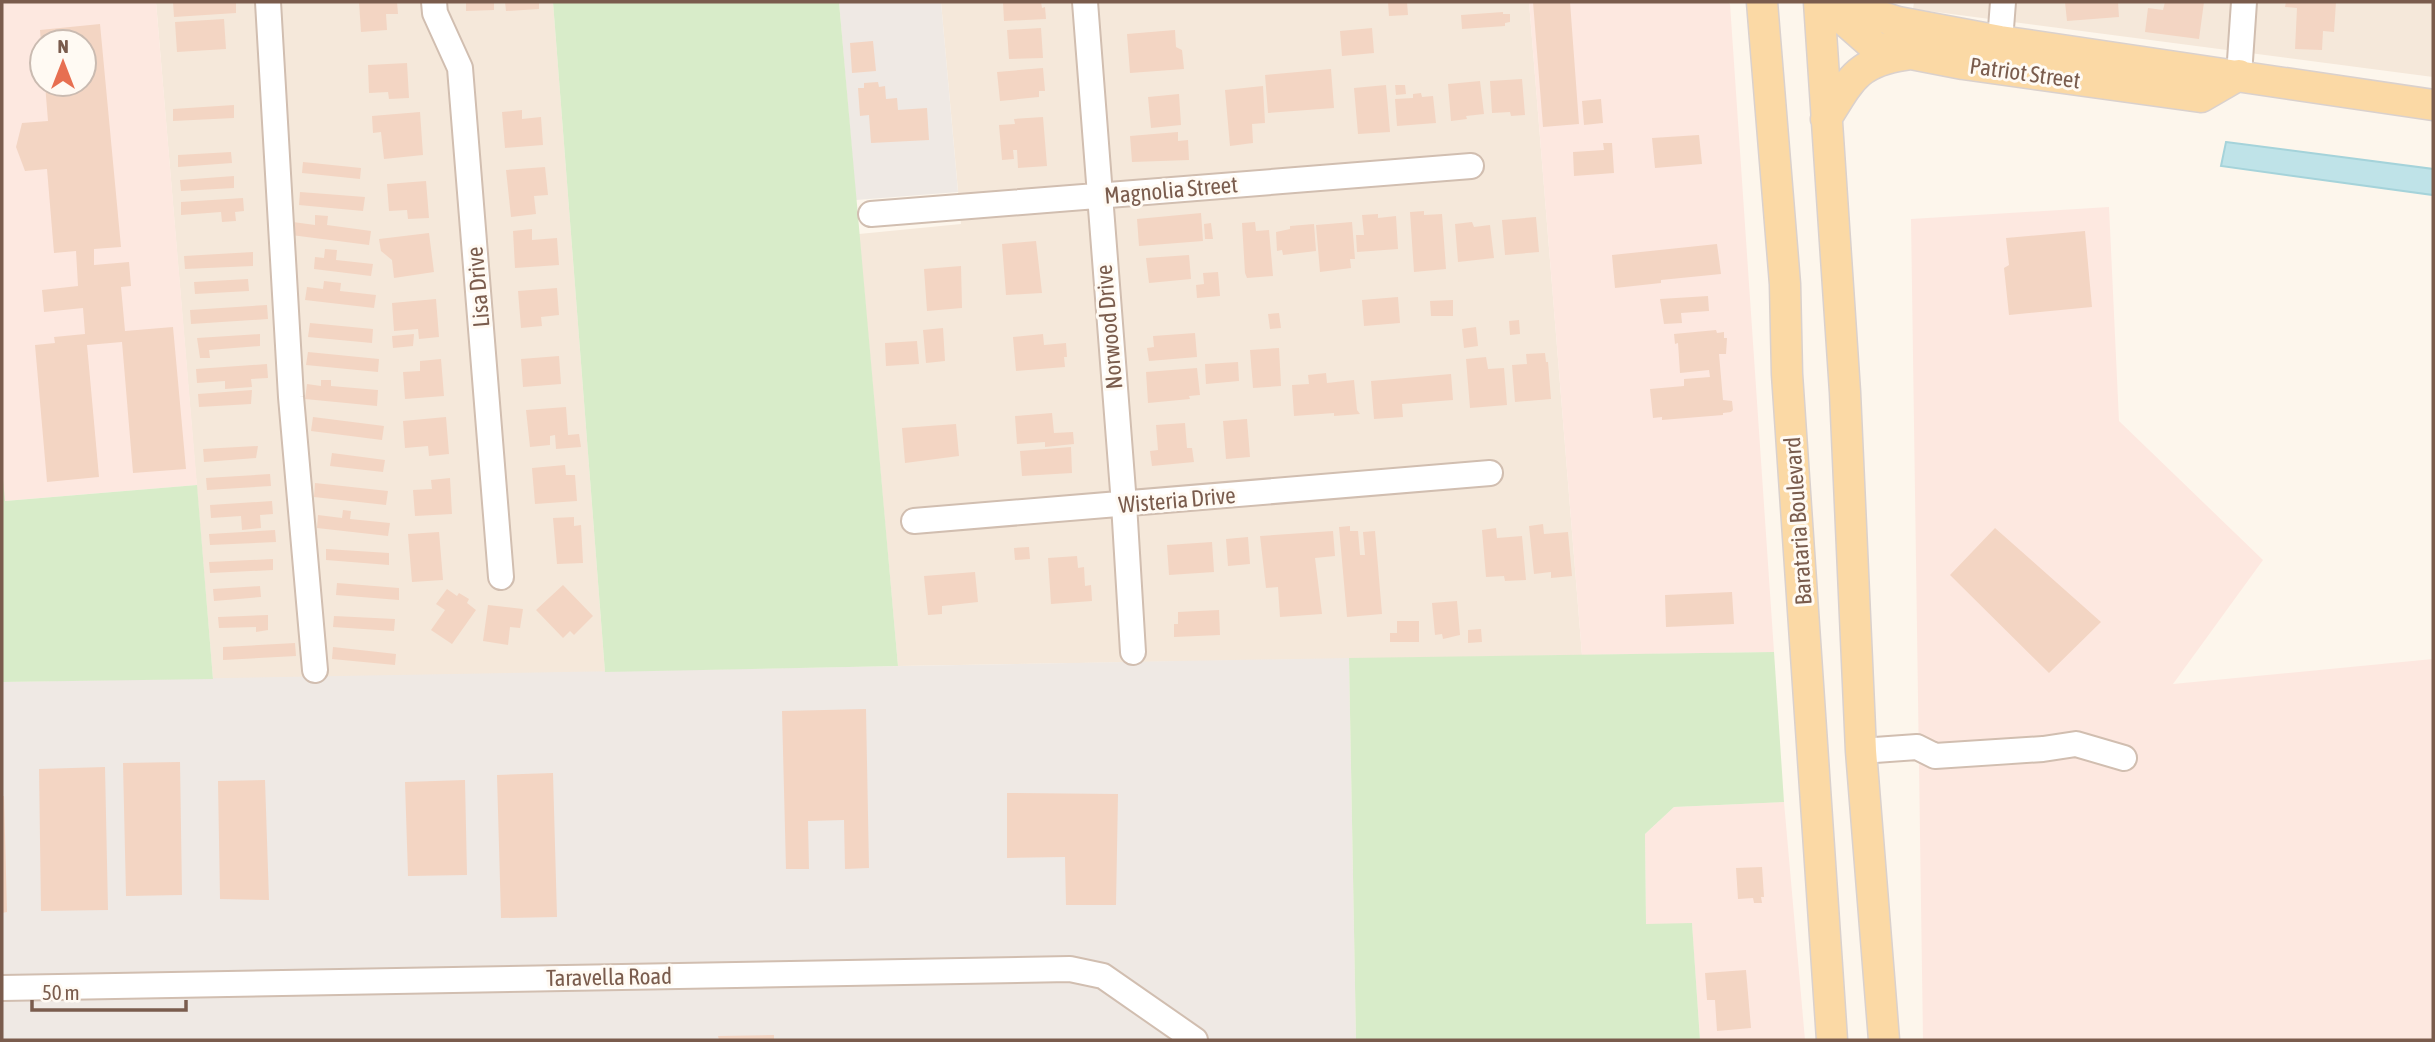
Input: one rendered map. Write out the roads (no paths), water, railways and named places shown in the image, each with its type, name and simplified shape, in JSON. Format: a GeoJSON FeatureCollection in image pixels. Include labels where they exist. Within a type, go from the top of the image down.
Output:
{"type":"FeatureCollection","features":[{"type":"Feature","properties":{"kind":"main road","name":"Barataria Boulevard"},"geometry":{"type":"LineString","coordinates":[[1762,2],[1785,284],[1787,374],[1833,1039]]}},
{"type":"Feature","properties":{"kind":"main road","name":"Patriot Street"},"geometry":{"type":"LineString","coordinates":[[1822,2],[1875,47],[1963,64],[2201,97],[2239,75]]}},
{"type":"Feature","properties":{"kind":"main road"},"geometry":{"type":"LineString","coordinates":[[1822,2],[1826,119],[1845,392],[1861,751],[1884,1040]]}},
{"type":"Feature","properties":{"kind":"main road","name":"Patriot Street"},"geometry":{"type":"LineString","coordinates":[[1833,2],[1898,22],[2000,41],[2433,105]]}},
{"type":"Feature","properties":{"kind":"main road"},"geometry":{"type":"LineString","coordinates":[[1826,119],[1845,88],[1867,65],[1884,58],[1910,54]]}},
{"type":"Feature","properties":{"kind":"street"},"geometry":{"type":"LineString","coordinates":[[268,2],[291,397],[316,670]]}},
{"type":"Feature","properties":{"kind":"street","name":"Lisa Drive"},"geometry":{"type":"LineString","coordinates":[[434,2],[435,13],[460,68],[501,577]]}},
{"type":"Feature","properties":{"kind":"street","name":"Norwood Drive"},"geometry":{"type":"LineString","coordinates":[[1085,2],[1133,652]]}},
{"type":"Feature","properties":{"kind":"street"},"geometry":{"type":"LineString","coordinates":[[2000,41],[2003,2]]}},
{"type":"Feature","properties":{"kind":"street"},"geometry":{"type":"LineString","coordinates":[[2239,75],[2244,2]]}},
{"type":"Feature","properties":{"kind":"street","name":"Magnolia Street"},"geometry":{"type":"LineString","coordinates":[[871,214],[1471,166]]}},
{"type":"Feature","properties":{"kind":"street","name":"Wisteria Drive"},"geometry":{"type":"LineString","coordinates":[[914,521],[1490,473]]}},
{"type":"Feature","properties":{"kind":"street"},"geometry":{"type":"LineString","coordinates":[[1861,751],[1917,747],[1935,756],[2043,749],[2076,744],[2124,758]]}},
{"type":"Feature","properties":{"kind":"street","name":"Taravella Road"},"geometry":{"type":"LineString","coordinates":[[2,988],[1070,969],[1103,976],[1195,1040]]}},
{"type":"Feature","properties":{"kind":"water"},"geometry":{"type":"Polygon","coordinates":[[[2226,142],[2433,169],[2433,195],[2221,166],[2226,142]]]}}]}
